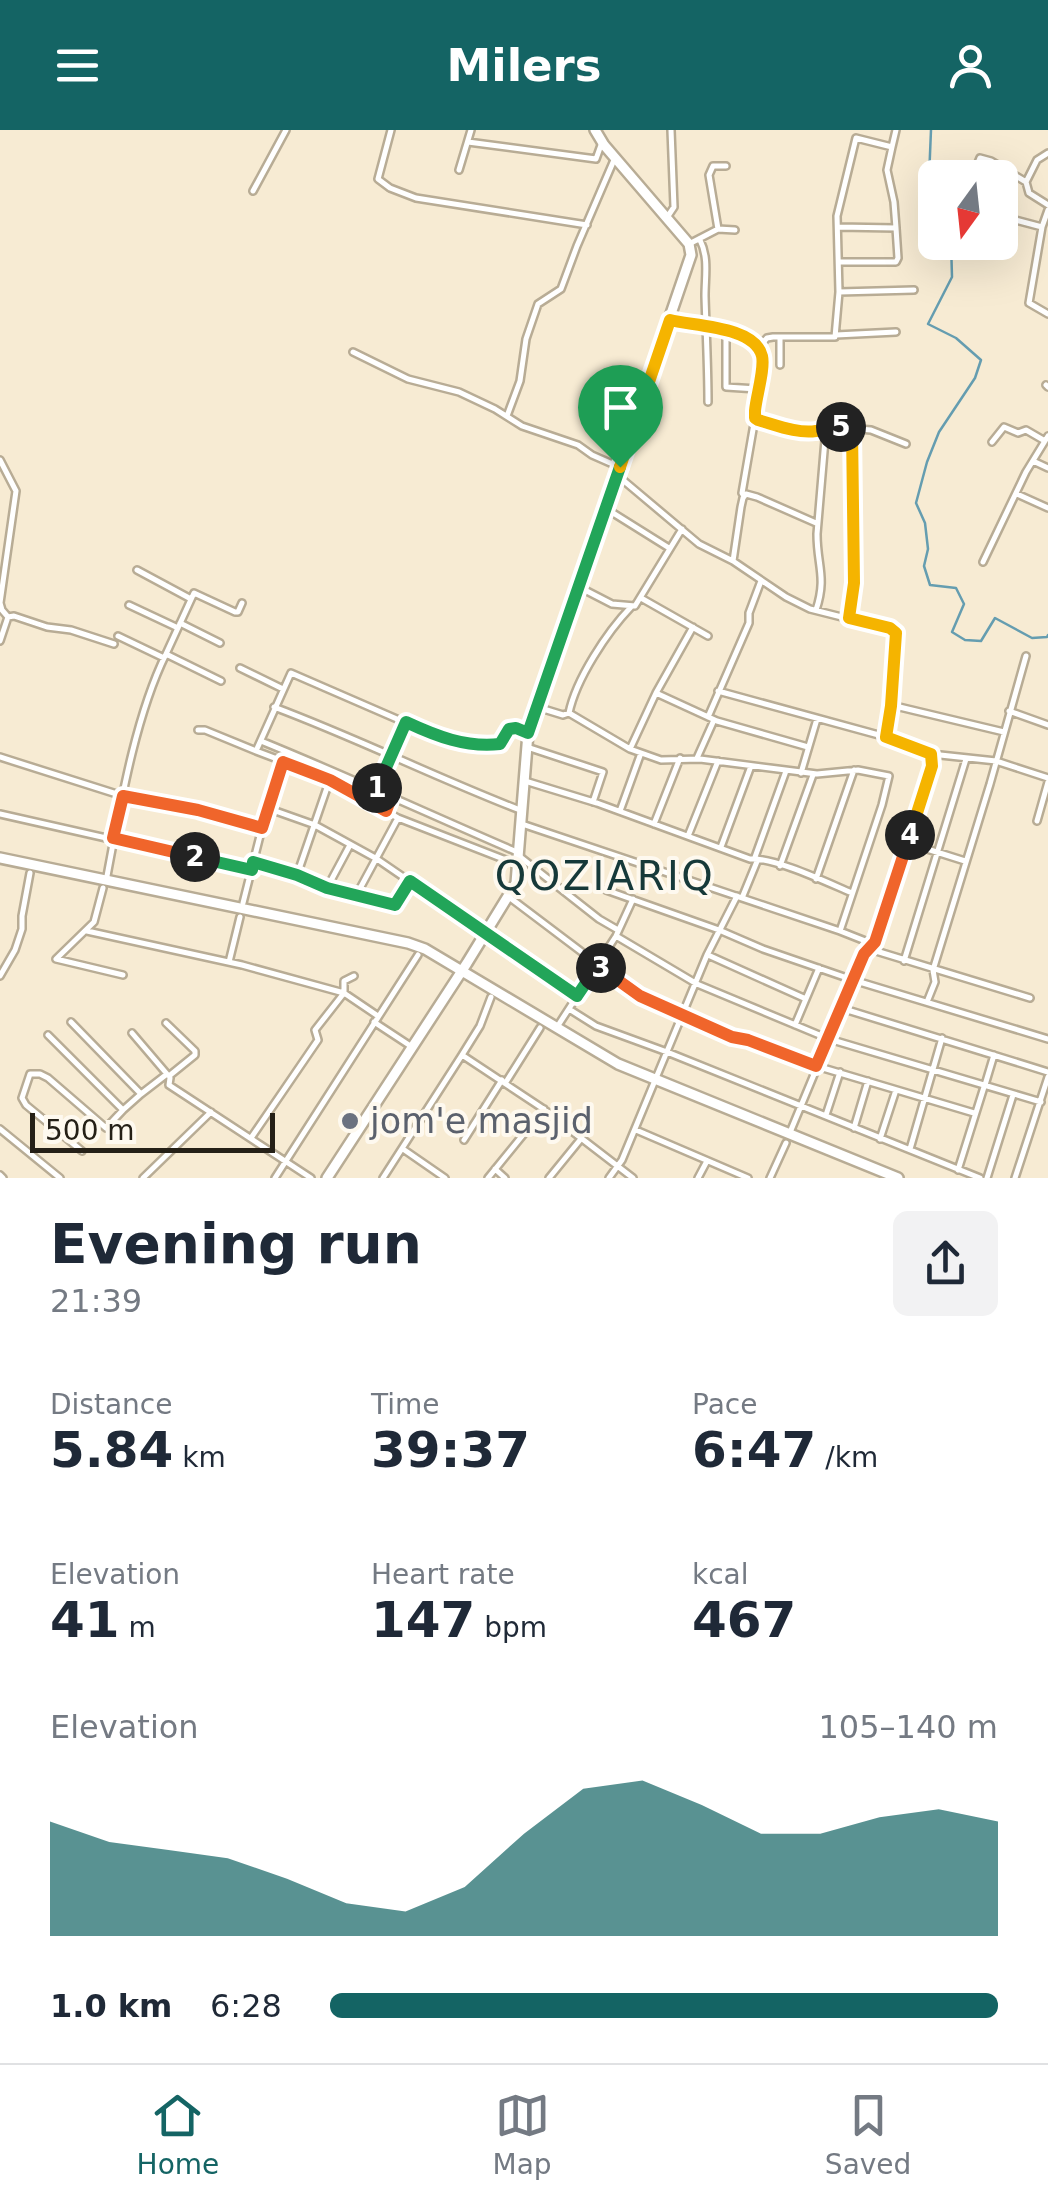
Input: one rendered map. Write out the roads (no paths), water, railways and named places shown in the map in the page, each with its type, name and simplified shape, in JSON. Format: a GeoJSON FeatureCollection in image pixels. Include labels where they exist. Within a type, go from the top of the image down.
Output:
{"type":"FeatureCollection","features":[{"type":"Feature","properties":{"kind":"main road"},"geometry":{"type":"LineString","coordinates":[[327,1178],[516,883],[528,733],[690,256],[689,244],[595,130]]}},
{"type":"Feature","properties":{"kind":"main road"},"geometry":{"type":"LineString","coordinates":[[0,859],[426,949],[654,1082],[887,1178]]}},
{"type":"Feature","properties":{"kind":"main road"},"geometry":{"type":"LineString","coordinates":[[654,1082],[898,1178]]}},
{"type":"Feature","properties":{"kind":"street"},"geometry":{"type":"LineString","coordinates":[[253,190],[286,130]]}},
{"type":"Feature","properties":{"kind":"street"},"geometry":{"type":"LineString","coordinates":[[390,130],[378,179],[390,188],[416,198],[587,224]]}},
{"type":"Feature","properties":{"kind":"street"},"geometry":{"type":"LineString","coordinates":[[459,170],[471,130]]}},
{"type":"Feature","properties":{"kind":"street"},"geometry":{"type":"LineString","coordinates":[[665,217],[674,207],[672,130]]}},
{"type":"Feature","properties":{"kind":"street"},"geometry":{"type":"LineString","coordinates":[[839,262],[896,262],[898,258],[887,170],[896,130]]}},
{"type":"Feature","properties":{"kind":"street"},"geometry":{"type":"LineString","coordinates":[[836,335],[838,204],[846,187],[856,138],[892,147]]}},
{"type":"Feature","properties":{"kind":"street"},"geometry":{"type":"LineString","coordinates":[[468,142],[596,159],[602,142]]}},
{"type":"Feature","properties":{"kind":"street"},"geometry":{"type":"LineString","coordinates":[[1048,153],[1037,160],[1026,182],[1029,193],[1048,207],[1029,303],[1048,314]]}},
{"type":"Feature","properties":{"kind":"street"},"geometry":{"type":"LineString","coordinates":[[506,417],[520,381],[526,339],[538,304],[561,290],[615,157]]}},
{"type":"Feature","properties":{"kind":"street"},"geometry":{"type":"LineString","coordinates":[[718,230],[710,175],[713,166],[726,166]]}},
{"type":"Feature","properties":{"kind":"street"},"geometry":{"type":"LineString","coordinates":[[1018,177],[1026,182]]}},
{"type":"Feature","properties":{"kind":"street"},"geometry":{"type":"LineString","coordinates":[[1018,222],[1044,231]]}},
{"type":"Feature","properties":{"kind":"street"},"geometry":{"type":"LineString","coordinates":[[838,226],[896,228]]}},
{"type":"Feature","properties":{"kind":"street"},"geometry":{"type":"LineString","coordinates":[[689,244],[718,230],[735,230]]}},
{"type":"Feature","properties":{"kind":"street"},"geometry":{"type":"LineString","coordinates":[[700,240],[706,264],[708,402]]}},
{"type":"Feature","properties":{"kind":"street"},"geometry":{"type":"LineString","coordinates":[[1037,264],[1048,270]]}},
{"type":"Feature","properties":{"kind":"street"},"geometry":{"type":"LineString","coordinates":[[839,292],[914,290]]}},
{"type":"Feature","properties":{"kind":"street"},"geometry":{"type":"LineString","coordinates":[[670,320],[726,329],[758,348],[762,359],[733,561]]}},
{"type":"Feature","properties":{"kind":"street"},"geometry":{"type":"LineString","coordinates":[[726,329],[726,387],[758,388]]}},
{"type":"Feature","properties":{"kind":"street"},"geometry":{"type":"LineString","coordinates":[[758,348],[767,338],[834,338],[896,332]]}},
{"type":"Feature","properties":{"kind":"street"},"geometry":{"type":"LineString","coordinates":[[780,337],[780,364]]}},
{"type":"Feature","properties":{"kind":"street"},"geometry":{"type":"LineString","coordinates":[[354,352],[408,379],[460,392],[522,426],[578,445],[618,471],[699,544],[796,602],[890,628],[896,633],[886,737]]}},
{"type":"Feature","properties":{"kind":"street"},"geometry":{"type":"LineString","coordinates":[[755,418],[802,431],[871,430],[906,444]]}},
{"type":"Feature","properties":{"kind":"street"},"geometry":{"type":"LineString","coordinates":[[983,562],[1046,438],[1004,426],[992,442]]}},
{"type":"Feature","properties":{"kind":"street"},"geometry":{"type":"LineString","coordinates":[[816,610],[823,585],[817,534],[826,428]]}},
{"type":"Feature","properties":{"kind":"street"},"geometry":{"type":"LineString","coordinates":[[849,618],[854,583],[852,429]]}},
{"type":"Feature","properties":{"kind":"street"},"geometry":{"type":"LineString","coordinates":[[0,460],[16,492],[0,604],[8,617]]}},
{"type":"Feature","properties":{"kind":"street"},"geometry":{"type":"LineString","coordinates":[[1033,461],[1048,468]]}},
{"type":"Feature","properties":{"kind":"street"},"geometry":{"type":"LineString","coordinates":[[1017,494],[1048,508]]}},
{"type":"Feature","properties":{"kind":"street"},"geometry":{"type":"LineString","coordinates":[[744,496],[758,497],[816,522]]}},
{"type":"Feature","properties":{"kind":"street"},"geometry":{"type":"LineString","coordinates":[[605,508],[669,548]]}},
{"type":"Feature","properties":{"kind":"street"},"geometry":{"type":"LineString","coordinates":[[569,713],[605,637],[641,598],[682,530]]}},
{"type":"Feature","properties":{"kind":"street"},"geometry":{"type":"LineString","coordinates":[[137,570],[191,599]]}},
{"type":"Feature","properties":{"kind":"street"},"geometry":{"type":"LineString","coordinates":[[697,759],[718,691],[749,623],[761,580]]}},
{"type":"Feature","properties":{"kind":"street"},"geometry":{"type":"LineString","coordinates":[[579,587],[612,604],[632,607]]}},
{"type":"Feature","properties":{"kind":"street"},"geometry":{"type":"LineString","coordinates":[[106,876],[149,692],[191,599],[198,593],[235,612],[242,603]]}},
{"type":"Feature","properties":{"kind":"street"},"geometry":{"type":"LineString","coordinates":[[641,598],[708,636]]}},
{"type":"Feature","properties":{"kind":"street"},"geometry":{"type":"LineString","coordinates":[[130,605],[220,643]]}},
{"type":"Feature","properties":{"kind":"street"},"geometry":{"type":"LineString","coordinates":[[0,641],[8,617]]}},
{"type":"Feature","properties":{"kind":"street"},"geometry":{"type":"LineString","coordinates":[[8,617],[114,644]]}},
{"type":"Feature","properties":{"kind":"street"},"geometry":{"type":"LineString","coordinates":[[630,749],[693,627]]}},
{"type":"Feature","properties":{"kind":"street"},"geometry":{"type":"LineString","coordinates":[[118,636],[221,681]]}},
{"type":"Feature","properties":{"kind":"street"},"geometry":{"type":"LineString","coordinates":[[927,1002],[1026,656]]}},
{"type":"Feature","properties":{"kind":"street"},"geometry":{"type":"LineString","coordinates":[[240,668],[283,689]]}},
{"type":"Feature","properties":{"kind":"street"},"geometry":{"type":"LineString","coordinates":[[256,751],[290,673],[457,742],[500,744],[509,729],[528,733]]}},
{"type":"Feature","properties":{"kind":"street"},"geometry":{"type":"LineString","coordinates":[[718,691],[886,737],[931,754],[996,761],[1048,780],[1037,821]]}},
{"type":"Feature","properties":{"kind":"street"},"geometry":{"type":"LineString","coordinates":[[656,693],[711,719],[808,747]]}},
{"type":"Feature","properties":{"kind":"street"},"geometry":{"type":"LineString","coordinates":[[891,706],[1004,732]]}},
{"type":"Feature","properties":{"kind":"street"},"geometry":{"type":"LineString","coordinates":[[537,707],[569,713],[630,749],[661,760],[697,759],[814,774],[854,770],[887,775],[890,778],[840,931]]}},
{"type":"Feature","properties":{"kind":"street"},"geometry":{"type":"LineString","coordinates":[[274,708],[522,812]]}},
{"type":"Feature","properties":{"kind":"street"},"geometry":{"type":"LineString","coordinates":[[1009,710],[1048,725]]}},
{"type":"Feature","properties":{"kind":"street"},"geometry":{"type":"LineString","coordinates":[[801,773],[817,719]]}},
{"type":"Feature","properties":{"kind":"street"},"geometry":{"type":"LineString","coordinates":[[376,791],[406,722]]}},
{"type":"Feature","properties":{"kind":"street"},"geometry":{"type":"LineString","coordinates":[[198,730],[330,780],[398,818],[519,858]]}},
{"type":"Feature","properties":{"kind":"street"},"geometry":{"type":"LineString","coordinates":[[260,740],[314,761],[519,858],[617,933],[696,984],[829,1039],[1040,1102]]}},
{"type":"Feature","properties":{"kind":"street"},"geometry":{"type":"LineString","coordinates":[[527,748],[603,772],[593,802]]}},
{"type":"Feature","properties":{"kind":"street"},"geometry":{"type":"LineString","coordinates":[[620,812],[641,753]]}},
{"type":"Feature","properties":{"kind":"street"},"geometry":{"type":"LineString","coordinates":[[791,1130],[864,954],[874,944],[932,766],[931,754]]}},
{"type":"Feature","properties":{"kind":"street"},"geometry":{"type":"LineString","coordinates":[[0,757],[123,796],[198,810],[262,828]]}},
{"type":"Feature","properties":{"kind":"street"},"geometry":{"type":"LineString","coordinates":[[654,824],[680,758]]}},
{"type":"Feature","properties":{"kind":"street"},"geometry":{"type":"LineString","coordinates":[[904,961],[966,760]]}},
{"type":"Feature","properties":{"kind":"street"},"geometry":{"type":"LineString","coordinates":[[688,836],[718,761]]}},
{"type":"Feature","properties":{"kind":"street"},"geometry":{"type":"LineString","coordinates":[[243,903],[283,762]]}},
{"type":"Feature","properties":{"kind":"street"},"geometry":{"type":"LineString","coordinates":[[721,847],[751,766]]}},
{"type":"Feature","properties":{"kind":"street"},"geometry":{"type":"LineString","coordinates":[[816,879],[854,770]]}},
{"type":"Feature","properties":{"kind":"street"},"geometry":{"type":"LineString","coordinates":[[609,1178],[635,1130],[707,955],[757,858],[786,771]]}},
{"type":"Feature","properties":{"kind":"street"},"geometry":{"type":"LineString","coordinates":[[780,866],[814,774]]}},
{"type":"Feature","properties":{"kind":"street"},"geometry":{"type":"LineString","coordinates":[[297,875],[330,780]]}},
{"type":"Feature","properties":{"kind":"street"},"geometry":{"type":"LineString","coordinates":[[525,781],[852,893]]}},
{"type":"Feature","properties":{"kind":"street"},"geometry":{"type":"LineString","coordinates":[[386,811],[391,798]]}},
{"type":"Feature","properties":{"kind":"street"},"geometry":{"type":"LineString","coordinates":[[267,808],[315,825],[375,858],[577,996]]}},
{"type":"Feature","properties":{"kind":"street"},"geometry":{"type":"LineString","coordinates":[[0,814],[252,870]]}},
{"type":"Feature","properties":{"kind":"street"},"geometry":{"type":"LineString","coordinates":[[357,894],[398,818]]}},
{"type":"Feature","properties":{"kind":"street"},"geometry":{"type":"LineString","coordinates":[[522,824],[874,944]]}},
{"type":"Feature","properties":{"kind":"street"},"geometry":{"type":"LineString","coordinates":[[908,843],[965,861]]}},
{"type":"Feature","properties":{"kind":"street"},"geometry":{"type":"LineString","coordinates":[[327,888],[350,845]]}},
{"type":"Feature","properties":{"kind":"street"},"geometry":{"type":"LineString","coordinates":[[253,862],[327,888],[395,905],[410,881]]}},
{"type":"Feature","properties":{"kind":"street"},"geometry":{"type":"LineString","coordinates":[[0,976],[22,929],[30,873]]}},
{"type":"Feature","properties":{"kind":"street"},"geometry":{"type":"LineString","coordinates":[[103,888],[94,922],[56,959],[123,976]]}},
{"type":"Feature","properties":{"kind":"street"},"geometry":{"type":"LineString","coordinates":[[606,890],[853,980],[1048,1038]]}},
{"type":"Feature","properties":{"kind":"street"},"geometry":{"type":"LineString","coordinates":[[509,898],[640,996],[732,1037],[974,1113]]}},
{"type":"Feature","properties":{"kind":"street"},"geometry":{"type":"LineString","coordinates":[[559,1024],[617,933],[633,899]]}},
{"type":"Feature","properties":{"kind":"street"},"geometry":{"type":"LineString","coordinates":[[230,962],[240,917]]}},
{"type":"Feature","properties":{"kind":"street"},"geometry":{"type":"LineString","coordinates":[[87,931],[230,962],[344,993],[412,1047]]}},
{"type":"Feature","properties":{"kind":"street"},"geometry":{"type":"LineString","coordinates":[[874,944],[876,951],[904,961],[1030,998]]}},
{"type":"Feature","properties":{"kind":"street"},"geometry":{"type":"LineString","coordinates":[[707,955],[806,999]]}},
{"type":"Feature","properties":{"kind":"street"},"geometry":{"type":"LineString","coordinates":[[275,1178],[418,956]]}},
{"type":"Feature","properties":{"kind":"street"},"geometry":{"type":"LineString","coordinates":[[795,1024],[820,967]]}},
{"type":"Feature","properties":{"kind":"street"},"geometry":{"type":"LineString","coordinates":[[251,1138],[318,1040],[316,1030],[344,993],[344,982],[354,976]]}},
{"type":"Feature","properties":{"kind":"street"},"geometry":{"type":"LineString","coordinates":[[383,1178],[480,1026],[491,997]]}},
{"type":"Feature","properties":{"kind":"street"},"geometry":{"type":"LineString","coordinates":[[841,1008],[1048,1074],[1014,1178]]}},
{"type":"Feature","properties":{"kind":"street"},"geometry":{"type":"LineString","coordinates":[[568,1009],[596,1026],[984,1178],[1013,1094]]}},
{"type":"Feature","properties":{"kind":"street"},"geometry":{"type":"LineString","coordinates":[[71,1022],[141,1094]]}},
{"type":"Feature","properties":{"kind":"street"},"geometry":{"type":"LineString","coordinates":[[82,1151],[26,1106],[22,1098],[30,1074],[48,1078],[106,1128],[141,1094],[195,1056],[195,1051],[166,1022]]}},
{"type":"Feature","properties":{"kind":"street"},"geometry":{"type":"LineString","coordinates":[[464,1140],[540,1028]]}},
{"type":"Feature","properties":{"kind":"street"},"geometry":{"type":"LineString","coordinates":[[132,1033],[169,1076],[168,1085],[312,1178]]}},
{"type":"Feature","properties":{"kind":"street"},"geometry":{"type":"LineString","coordinates":[[48,1035],[123,1110]]}},
{"type":"Feature","properties":{"kind":"street"},"geometry":{"type":"LineString","coordinates":[[910,1149],[942,1038]]}},
{"type":"Feature","properties":{"kind":"street"},"geometry":{"type":"LineString","coordinates":[[958,1170],[994,1054]]}},
{"type":"Feature","properties":{"kind":"street"},"geometry":{"type":"LineString","coordinates":[[462,1055],[544,1109],[633,1178]]}},
{"type":"Feature","properties":{"kind":"street"},"geometry":{"type":"LineString","coordinates":[[826,1115],[840,1072]]}},
{"type":"Feature","properties":{"kind":"street"},"geometry":{"type":"LineString","coordinates":[[854,1128],[868,1081]]}},
{"type":"Feature","properties":{"kind":"street"},"geometry":{"type":"LineString","coordinates":[[880,1139],[896,1090]]}},
{"type":"Feature","properties":{"kind":"street"},"geometry":{"type":"LineString","coordinates":[[488,1178],[544,1109]]}},
{"type":"Feature","properties":{"kind":"street"},"geometry":{"type":"LineString","coordinates":[[144,1178],[211,1112]]}},
{"type":"Feature","properties":{"kind":"street"},"geometry":{"type":"LineString","coordinates":[[0,1129],[60,1178]]}},
{"type":"Feature","properties":{"kind":"street"},"geometry":{"type":"LineString","coordinates":[[635,1130],[734,1176],[748,1178]]}},
{"type":"Feature","properties":{"kind":"street"},"geometry":{"type":"LineString","coordinates":[[549,1178],[580,1140]]}},
{"type":"Feature","properties":{"kind":"street"},"geometry":{"type":"LineString","coordinates":[[770,1178],[786,1143]]}},
{"type":"Feature","properties":{"kind":"street"},"geometry":{"type":"LineString","coordinates":[[403,1149],[445,1178]]}},
{"type":"Feature","properties":{"kind":"street"},"geometry":{"type":"LineString","coordinates":[[698,1178],[707,1161]]}},
{"type":"Feature","properties":{"kind":"street"},"geometry":{"type":"LineString","coordinates":[[495,1169],[505,1178]]}},
{"type":"Feature","properties":{"kind":"waterway"},"geometry":{"type":"LineString","coordinates":[[930,160],[931,130]]}},
{"type":"Feature","properties":{"kind":"waterway"},"geometry":{"type":"LineString","coordinates":[[952,260],[952,277],[928,324],[956,338],[981,360],[975,378],[939,432],[927,462],[916,503],[925,523],[928,549],[924,566],[930,585],[956,588],[964,604],[952,632],[965,640],[981,641],[995,618],[1032,638],[1048,635]]}},
{"type":"Feature","properties":{"kind":"place","name":"jom'e masjid"},"geometry":{"type":"Point","coordinates":[350,1121]}},
{"type":"Feature","properties":{"kind":"district","name":"QOZIARIQ"},"geometry":{"type":"Point","coordinates":[605,876]}}]}
